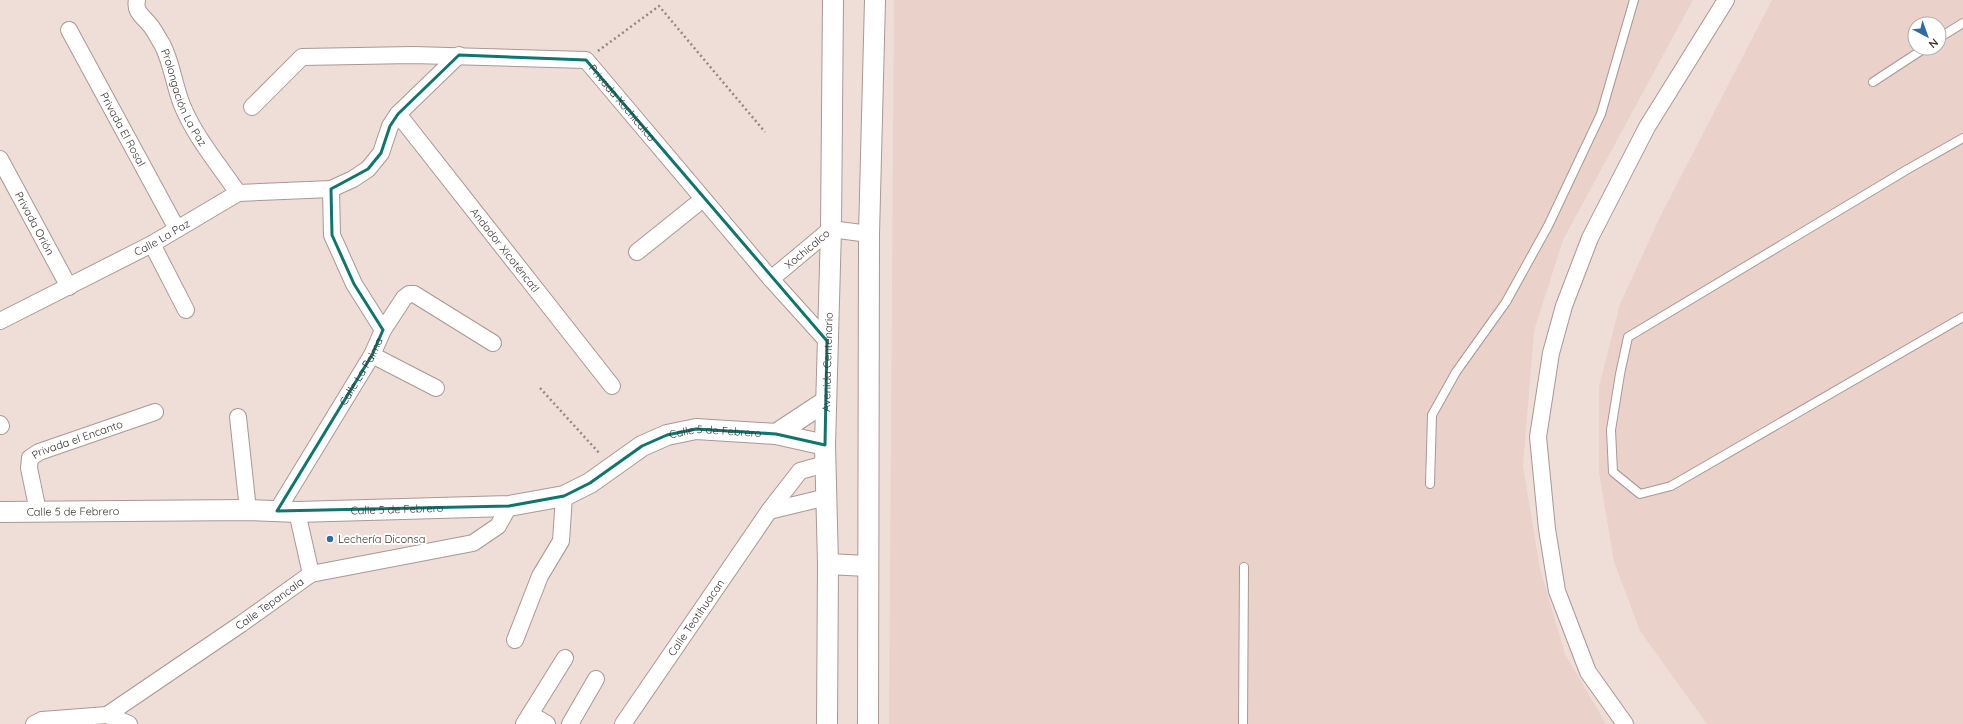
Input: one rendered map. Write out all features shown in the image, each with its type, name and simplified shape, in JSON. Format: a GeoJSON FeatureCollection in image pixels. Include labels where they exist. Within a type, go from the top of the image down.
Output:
{"type":"FeatureCollection","features":[{"type":"Feature","properties":{"kind":"street","name":"Prolongación La Paz"},"geometry":{"type":"LineString","coordinates":[[137,0],[136,7],[138,11],[150,25],[162,45],[173,71],[182,105],[202,141],[238,193]]}},
{"type":"Feature","properties":{"kind":"street","name":"Avenida Centenario"},"geometry":{"type":"LineString","coordinates":[[827,724],[828,564],[825,455],[831,229],[833,0]]}},
{"type":"Feature","properties":{"kind":"street"},"geometry":{"type":"LineString","coordinates":[[868,724],[867,566],[869,234],[875,0]]}},
{"type":"Feature","properties":{"kind":"street"},"geometry":{"type":"LineString","coordinates":[[1625,724],[1588,672],[1557,591],[1547,529],[1538,437],[1551,353],[1564,306],[1590,238],[1647,127],[1726,0]]}},
{"type":"Feature","properties":{"kind":"street","name":"Privada El Rosal"},"geometry":{"type":"LineString","coordinates":[[69,30],[178,229]]}},
{"type":"Feature","properties":{"kind":"street"},"geometry":{"type":"LineString","coordinates":[[331,189],[353,179],[368,169],[381,153],[390,126],[398,114],[460,55]]}},
{"type":"Feature","properties":{"kind":"street","name":"Privada Xochicalco"},"geometry":{"type":"LineString","coordinates":[[252,107],[302,57],[460,55],[586,60],[771,279],[827,341]]}},
{"type":"Feature","properties":{"kind":"street","name":"Andador Xicoténcatl"},"geometry":{"type":"LineString","coordinates":[[398,114],[612,386]]}},
{"type":"Feature","properties":{"kind":"street","name":"Privada Orión"},"geometry":{"type":"LineString","coordinates":[[0,159],[69,287]]}},
{"type":"Feature","properties":{"kind":"street","name":"Calle La Paz"},"geometry":{"type":"LineString","coordinates":[[0,321],[152,244],[238,193],[331,189]]}},
{"type":"Feature","properties":{"kind":"street","name":"Calle La Palma"},"geometry":{"type":"LineString","coordinates":[[287,512],[372,355],[383,330],[354,284],[332,235],[331,189]]}},
{"type":"Feature","properties":{"kind":"street"},"geometry":{"type":"LineString","coordinates":[[637,252],[703,199]]}},
{"type":"Feature","properties":{"kind":"street","name":"Xochicalco"},"geometry":{"type":"LineString","coordinates":[[771,279],[831,229],[869,234]]}},
{"type":"Feature","properties":{"kind":"street"},"geometry":{"type":"LineString","coordinates":[[152,244],[186,310]]}},
{"type":"Feature","properties":{"kind":"street"},"geometry":{"type":"LineString","coordinates":[[383,330],[404,298],[409,294],[414,294],[493,343]]}},
{"type":"Feature","properties":{"kind":"street"},"geometry":{"type":"LineString","coordinates":[[372,355],[436,388]]}},
{"type":"Feature","properties":{"kind":"street","name":"Calle 5 de Febrero"},"geometry":{"type":"LineString","coordinates":[[776,434],[826,401]]}},
{"type":"Feature","properties":{"kind":"street","name":"Privada el Encanto"},"geometry":{"type":"LineString","coordinates":[[38,511],[29,468],[30,458],[39,452],[155,412]]}},
{"type":"Feature","properties":{"kind":"street"},"geometry":{"type":"LineString","coordinates":[[238,417],[248,510]]}},
{"type":"Feature","properties":{"kind":"street","name":"Calle 5 de Febrero"},"geometry":{"type":"LineString","coordinates":[[0,512],[248,510],[287,512],[509,506],[564,496],[590,483],[642,446],[667,435],[696,430],[776,434],[825,455]]}},
{"type":"Feature","properties":{"kind":"street","name":"Calle Teotihuacan"},"geometry":{"type":"LineString","coordinates":[[623,724],[769,511],[800,471],[825,455]]}},
{"type":"Feature","properties":{"kind":"street"},"geometry":{"type":"LineString","coordinates":[[515,640],[540,576],[561,541],[564,496]]}},
{"type":"Feature","properties":{"kind":"street"},"geometry":{"type":"LineString","coordinates":[[769,511],[827,498]]}},
{"type":"Feature","properties":{"kind":"street","name":"Calle Tepancala"},"geometry":{"type":"LineString","coordinates":[[107,715],[241,624],[311,574],[473,543],[498,526],[509,506]]}},
{"type":"Feature","properties":{"kind":"street"},"geometry":{"type":"LineString","coordinates":[[287,512],[311,574]]}},
{"type":"Feature","properties":{"kind":"street"},"geometry":{"type":"LineString","coordinates":[[828,564],[867,566]]}},
{"type":"Feature","properties":{"kind":"street"},"geometry":{"type":"LineString","coordinates":[[547,724],[527,719],[565,658]]}},
{"type":"Feature","properties":{"kind":"street"},"geometry":{"type":"LineString","coordinates":[[570,724],[596,679]]}},
{"type":"Feature","properties":{"kind":"street"},"geometry":{"type":"LineString","coordinates":[[34,724],[42,720],[107,715],[129,724]]}},
{"type":"Feature","properties":{"kind":"lane"},"geometry":{"type":"LineString","coordinates":[[1430,484],[1432,416],[1456,372],[1506,302],[1548,226],[1601,114],[1634,0]]}},
{"type":"Feature","properties":{"kind":"lane"},"geometry":{"type":"LineString","coordinates":[[1947,33],[1963,22]]}},
{"type":"Feature","properties":{"kind":"lane"},"geometry":{"type":"LineString","coordinates":[[1873,82],[1913,56]]}},
{"type":"Feature","properties":{"kind":"lane"},"geometry":{"type":"LineString","coordinates":[[1963,138],[1908,169],[1628,337],[1620,374],[1611,430],[1613,472],[1640,494],[1671,486],[1963,317]]}},
{"type":"Feature","properties":{"kind":"lane"},"geometry":{"type":"LineString","coordinates":[[1243,724],[1244,567]]}},
{"type":"Feature","properties":{"kind":"path"},"geometry":{"type":"LineString","coordinates":[[586,60],[659,6],[766,132]]}},
{"type":"Feature","properties":{"kind":"path"},"geometry":{"type":"LineString","coordinates":[[540,388],[612,467]]}},
{"type":"Feature","properties":{"kind":"highlighted area"},"geometry":{"type":"Polygon","coordinates":[[[459,55],[586,60],[827,341],[825,445],[776,434],[696,429],[667,435],[642,446],[590,483],[564,496],[509,506],[277,511],[372,355],[383,330],[354,284],[332,235],[331,189],[368,169],[381,153],[390,126],[398,114],[459,55]]]}},
{"type":"Feature","properties":{"kind":"shaded area"},"geometry":{"type":"Polygon","coordinates":[[[894,0],[1693,0],[1563,240],[1534,331],[1523,466],[1540,569],[1565,654],[1606,724],[889,724],[894,0]]]}},
{"type":"Feature","properties":{"kind":"shaded area"},"geometry":{"type":"Polygon","coordinates":[[[1772,0],[1963,0],[1963,724],[1707,724],[1640,631],[1614,562],[1599,472],[1599,387],[1620,304],[1660,217],[1772,0]]]}},
{"type":"Feature","properties":{"kind":"place","name":"Lechería Diconsa"},"geometry":{"type":"Point","coordinates":[330,539]}}]}
